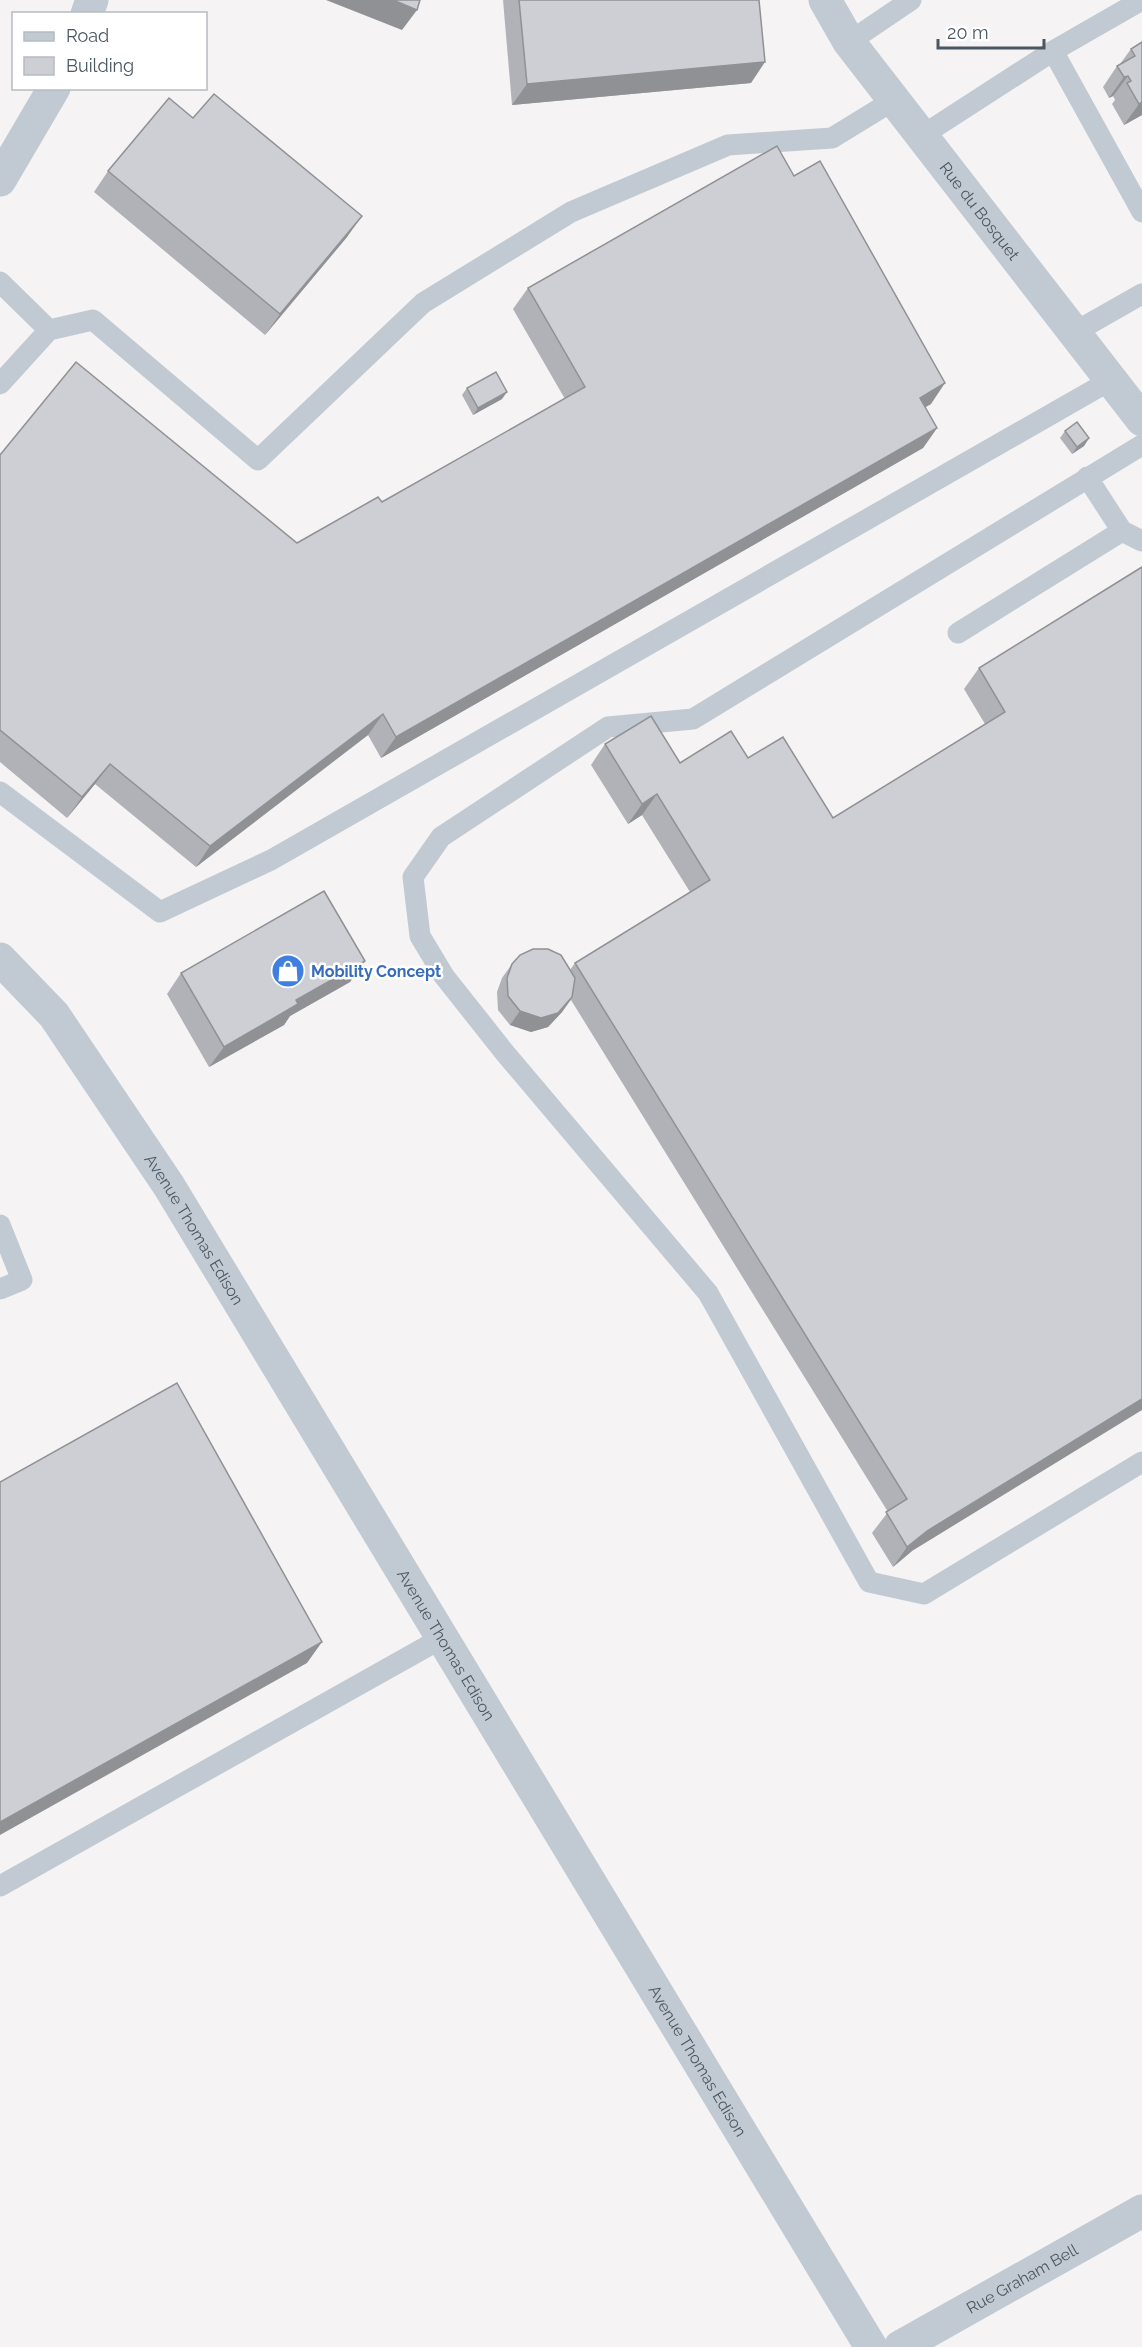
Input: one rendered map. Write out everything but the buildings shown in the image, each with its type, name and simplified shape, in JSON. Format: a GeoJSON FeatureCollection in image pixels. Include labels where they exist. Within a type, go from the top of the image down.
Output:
{"type":"FeatureCollection","features":[{"type":"Feature","properties":{"kind":"street","name":"Rue du Bosquet"},"geometry":{"type":"LineString","coordinates":[[825,0],[849,42],[1142,420]]}},
{"type":"Feature","properties":{"kind":"street"},"geometry":{"type":"LineString","coordinates":[[0,180],[53,90]]}},
{"type":"Feature","properties":{"kind":"street","name":"Avenue Thomas Edison"},"geometry":{"type":"LineString","coordinates":[[0,959],[54,1015],[168,1186],[871,2347]]}},
{"type":"Feature","properties":{"kind":"street","name":"Rue Graham Bell"},"geometry":{"type":"LineString","coordinates":[[900,2347],[1142,2211]]}},
{"type":"Feature","properties":{"kind":"lane"},"geometry":{"type":"LineString","coordinates":[[849,42],[911,0]]}},
{"type":"Feature","properties":{"kind":"lane"},"geometry":{"type":"LineString","coordinates":[[923,135],[1053,51],[1142,0]]}},
{"type":"Feature","properties":{"kind":"lane"},"geometry":{"type":"LineString","coordinates":[[1053,51],[1142,212]]}},
{"type":"Feature","properties":{"kind":"lane"},"geometry":{"type":"LineString","coordinates":[[0,384],[49,330],[93,320],[258,460],[423,303],[571,212],[728,145],[832,138],[894,100]]}},
{"type":"Feature","properties":{"kind":"lane"},"geometry":{"type":"LineString","coordinates":[[0,282],[49,330]]}},
{"type":"Feature","properties":{"kind":"lane"},"geometry":{"type":"LineString","coordinates":[[1075,332],[1142,294]]}},
{"type":"Feature","properties":{"kind":"lane"},"geometry":{"type":"LineString","coordinates":[[0,792],[160,912],[281,854],[1111,380]]}},
{"type":"Feature","properties":{"kind":"lane"},"geometry":{"type":"LineString","coordinates":[[1142,445],[693,719],[608,727],[441,837],[413,877],[420,936],[444,976],[505,1053],[708,1293],[869,1582],[924,1594],[1142,1462]]}},
{"type":"Feature","properties":{"kind":"lane"},"geometry":{"type":"LineString","coordinates":[[1087,477],[1122,531],[1142,541]]}},
{"type":"Feature","properties":{"kind":"lane"},"geometry":{"type":"LineString","coordinates":[[958,633],[1122,531]]}},
{"type":"Feature","properties":{"kind":"lane"},"geometry":{"type":"LineString","coordinates":[[0,1225],[22,1280],[0,1289]]}},
{"type":"Feature","properties":{"kind":"lane"},"geometry":{"type":"LineString","coordinates":[[0,1886],[442,1638]]}},
{"type":"Feature","properties":{"kind":"place","name":"Mobility Concept"},"geometry":{"type":"Point","coordinates":[288,971]}}]}
